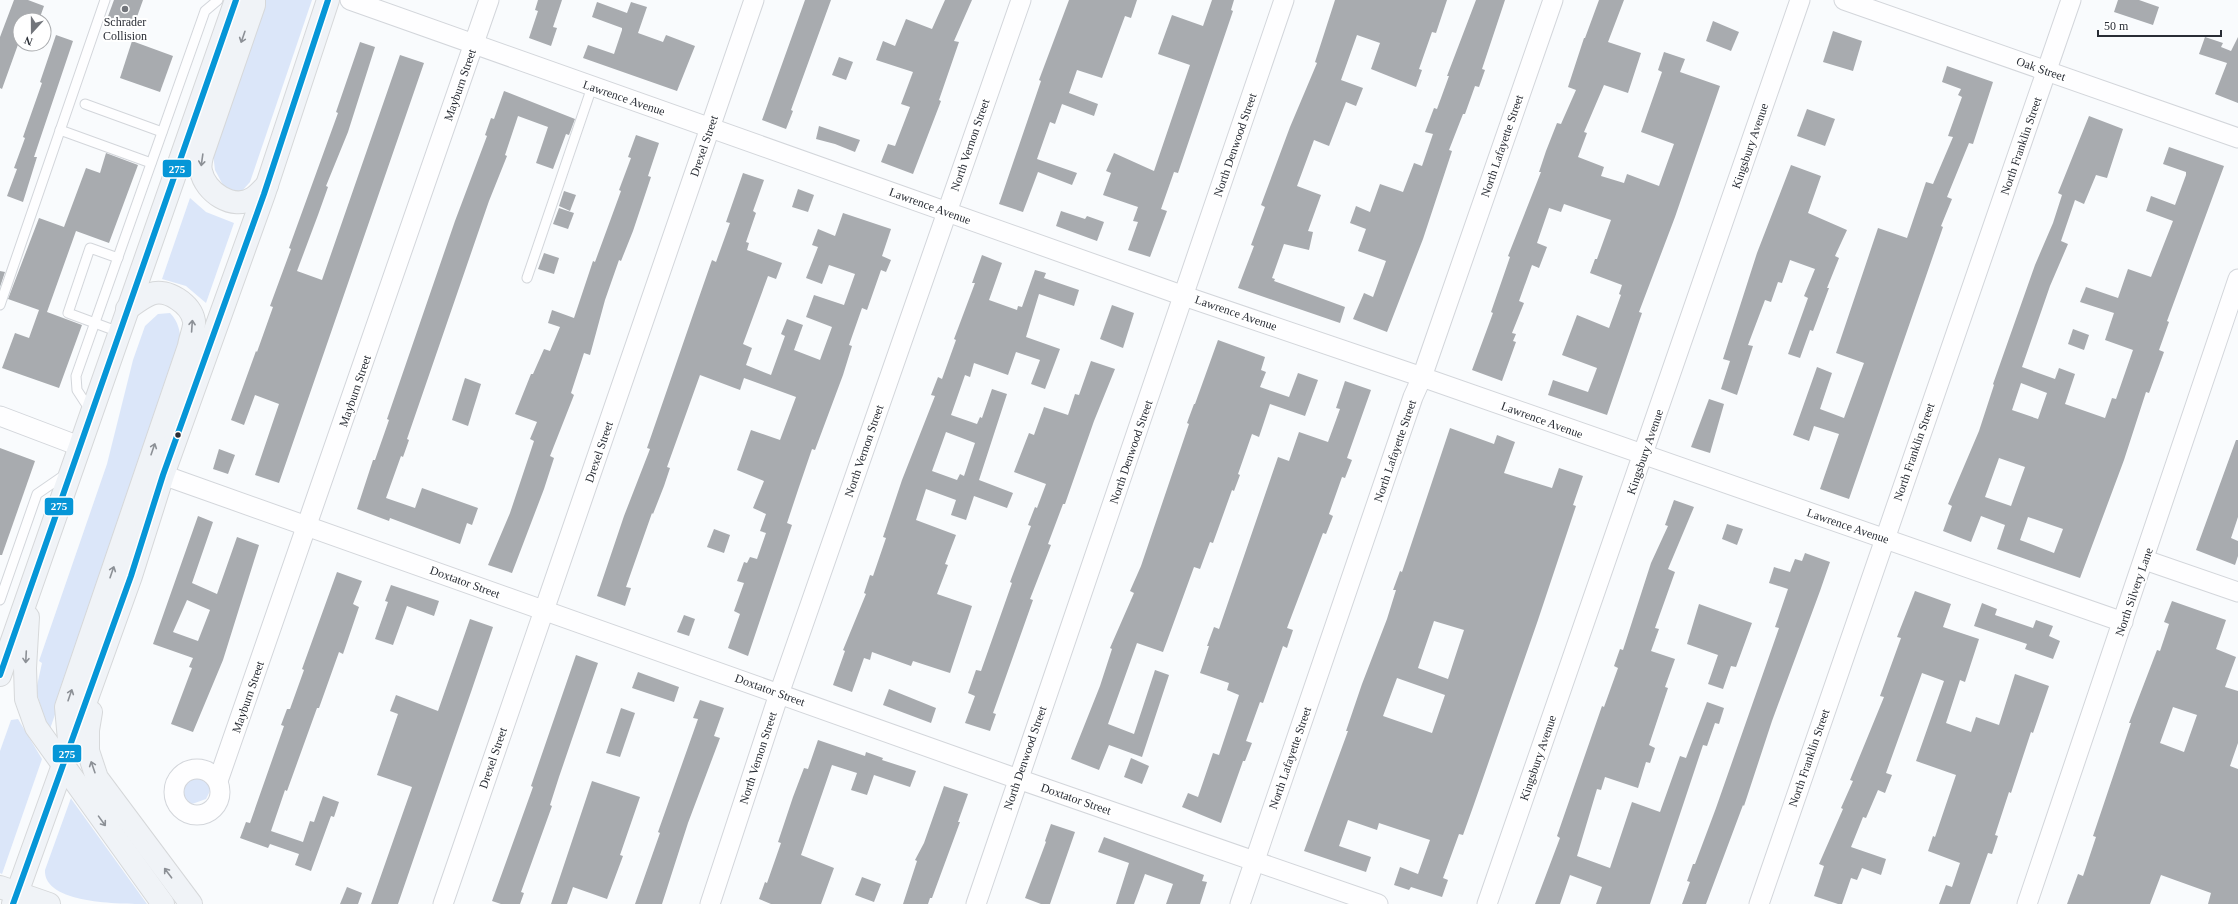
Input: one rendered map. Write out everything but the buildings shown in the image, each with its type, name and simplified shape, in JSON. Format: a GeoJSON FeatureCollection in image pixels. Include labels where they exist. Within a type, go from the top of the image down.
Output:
{"type":"FeatureCollection","features":[{"type":"Feature","properties":{"kind":"main road"},"geometry":{"type":"LineString","coordinates":[[0,675],[70,471],[236,0]]}},
{"type":"Feature","properties":{"kind":"main road"},"geometry":{"type":"LineString","coordinates":[[254,0],[254,5],[202,156],[200,171],[208,188],[221,197],[237,203],[253,199],[267,186]]}},
{"type":"Feature","properties":{"kind":"main road"},"geometry":{"type":"LineString","coordinates":[[49,904],[10,895],[66,757],[131,576],[163,475],[267,186],[328,0]]}},
{"type":"Feature","properties":{"kind":"main road"},"geometry":{"type":"LineString","coordinates":[[66,757],[66,707],[189,346],[194,322],[190,311],[184,303],[167,294],[151,294],[127,309]]}},
{"type":"Feature","properties":{"kind":"main road"},"geometry":{"type":"LineString","coordinates":[[30,590],[25,668],[26,699],[36,727],[66,757],[163,904]]}},
{"type":"Feature","properties":{"kind":"main road"},"geometry":{"type":"LineString","coordinates":[[100,662],[88,730],[88,751],[97,778],[192,904]]}},
{"type":"Feature","properties":{"kind":"street","name":"Lawrence Avenue"},"geometry":{"type":"LineString","coordinates":[[350,0],[1184,296],[1422,377],[2123,622]]}},
{"type":"Feature","properties":{"kind":"street","name":"Mayburn Street"},"geometry":{"type":"LineString","coordinates":[[218,781],[308,526],[489,0]]}},
{"type":"Feature","properties":{"kind":"street","name":"Drexel Street"},"geometry":{"type":"LineString","coordinates":[[443,904],[754,0]]}},
{"type":"Feature","properties":{"kind":"street","name":"North Vernon Street"},"geometry":{"type":"LineString","coordinates":[[710,904],[779,694],[1021,0]]}},
{"type":"Feature","properties":{"kind":"street","name":"North Denwood Street"},"geometry":{"type":"LineString","coordinates":[[976,904],[1284,0]]}},
{"type":"Feature","properties":{"kind":"street","name":"North Lafayette Street"},"geometry":{"type":"LineString","coordinates":[[1240,904],[1413,397],[1422,377],[1553,0]]}},
{"type":"Feature","properties":{"kind":"street","name":"Kingsbury Avenue"},"geometry":{"type":"LineString","coordinates":[[1487,904],[1644,455],[1800,0]]}},
{"type":"Feature","properties":{"kind":"street","name":"Oak Street"},"geometry":{"type":"LineString","coordinates":[[1844,0],[2238,138]]}},
{"type":"Feature","properties":{"kind":"street","name":"North Franklin Street"},"geometry":{"type":"LineString","coordinates":[[1759,904],[2071,0]]}},
{"type":"Feature","properties":{"kind":"street","name":"North Silvery Lane"},"geometry":{"type":"LineString","coordinates":[[2027,904],[2145,560],[2238,279]]}},
{"type":"Feature","properties":{"kind":"street"},"geometry":{"type":"LineString","coordinates":[[0,416],[79,446]]}},
{"type":"Feature","properties":{"kind":"street","name":"Doxtator Street"},"geometry":{"type":"LineString","coordinates":[[163,475],[1018,779],[1378,904]]}},
{"type":"Feature","properties":{"kind":"street"},"geometry":{"type":"LineString","coordinates":[[2145,560],[2238,592]]}},
{"type":"Feature","properties":{"kind":"lane"},"geometry":{"type":"LineString","coordinates":[[0,305],[105,0]]}},
{"type":"Feature","properties":{"kind":"lane"},"geometry":{"type":"LineString","coordinates":[[91,412],[77,390],[76,376],[205,10],[218,0]]}},
{"type":"Feature","properties":{"kind":"lane"},"geometry":{"type":"LineString","coordinates":[[527,278],[592,87]]}},
{"type":"Feature","properties":{"kind":"lane"},"geometry":{"type":"LineString","coordinates":[[85,104],[162,132]]}},
{"type":"Feature","properties":{"kind":"lane"},"geometry":{"type":"LineString","coordinates":[[60,130],[151,163]]}},
{"type":"Feature","properties":{"kind":"lane"},"geometry":{"type":"LineString","coordinates":[[118,258],[90,248],[68,313],[119,332]]}},
{"type":"Feature","properties":{"kind":"lane"},"geometry":{"type":"LineString","coordinates":[[0,600],[37,494],[70,471]]}},
{"type":"Feature","properties":{"kind":"shaded area"},"geometry":{"type":"Polygon","coordinates":[[[265,0],[312,0],[250,182],[241,192],[225,189],[215,170],[213,154],[265,0]]]}},
{"type":"Feature","properties":{"kind":"shaded area"},"geometry":{"type":"Polygon","coordinates":[[[190,198],[206,212],[234,223],[206,303],[186,286],[162,279],[190,198]]]}},
{"type":"Feature","properties":{"kind":"shaded area"},"geometry":{"type":"Polygon","coordinates":[[[170,313],[174,317],[178,327],[180,337],[180,353],[50,729],[47,728],[36,690],[42,663],[39,661],[107,464],[133,360],[145,326],[158,314],[170,313]]]}},
{"type":"Feature","properties":{"kind":"shaded area"},"geometry":{"type":"Polygon","coordinates":[[[18,719],[42,759],[2,874],[0,873],[0,751],[11,720],[18,719]]]}},
{"type":"Feature","properties":{"kind":"shaded area"},"geometry":{"type":"Polygon","coordinates":[[[192,775],[209,775],[214,783],[206,799],[192,804],[186,801],[181,789],[184,782],[192,775]]]}},
{"type":"Feature","properties":{"kind":"shaded area"},"geometry":{"type":"Polygon","coordinates":[[[71,798],[147,904],[86,900],[70,896],[56,890],[48,881],[45,870],[71,798]]]}},
{"type":"Feature","properties":{"kind":"transit line","name":"275"},"geometry":{"type":"LineString","coordinates":[[0,675],[236,0]]}},
{"type":"Feature","properties":{"kind":"transit line","name":"275"},"geometry":{"type":"LineString","coordinates":[[13,904],[131,576],[163,475],[264,194],[328,0]]}},
{"type":"Feature","properties":{"kind":"place","name":"Schrader Collision"},"geometry":{"type":"Point","coordinates":[125,9]}}]}
